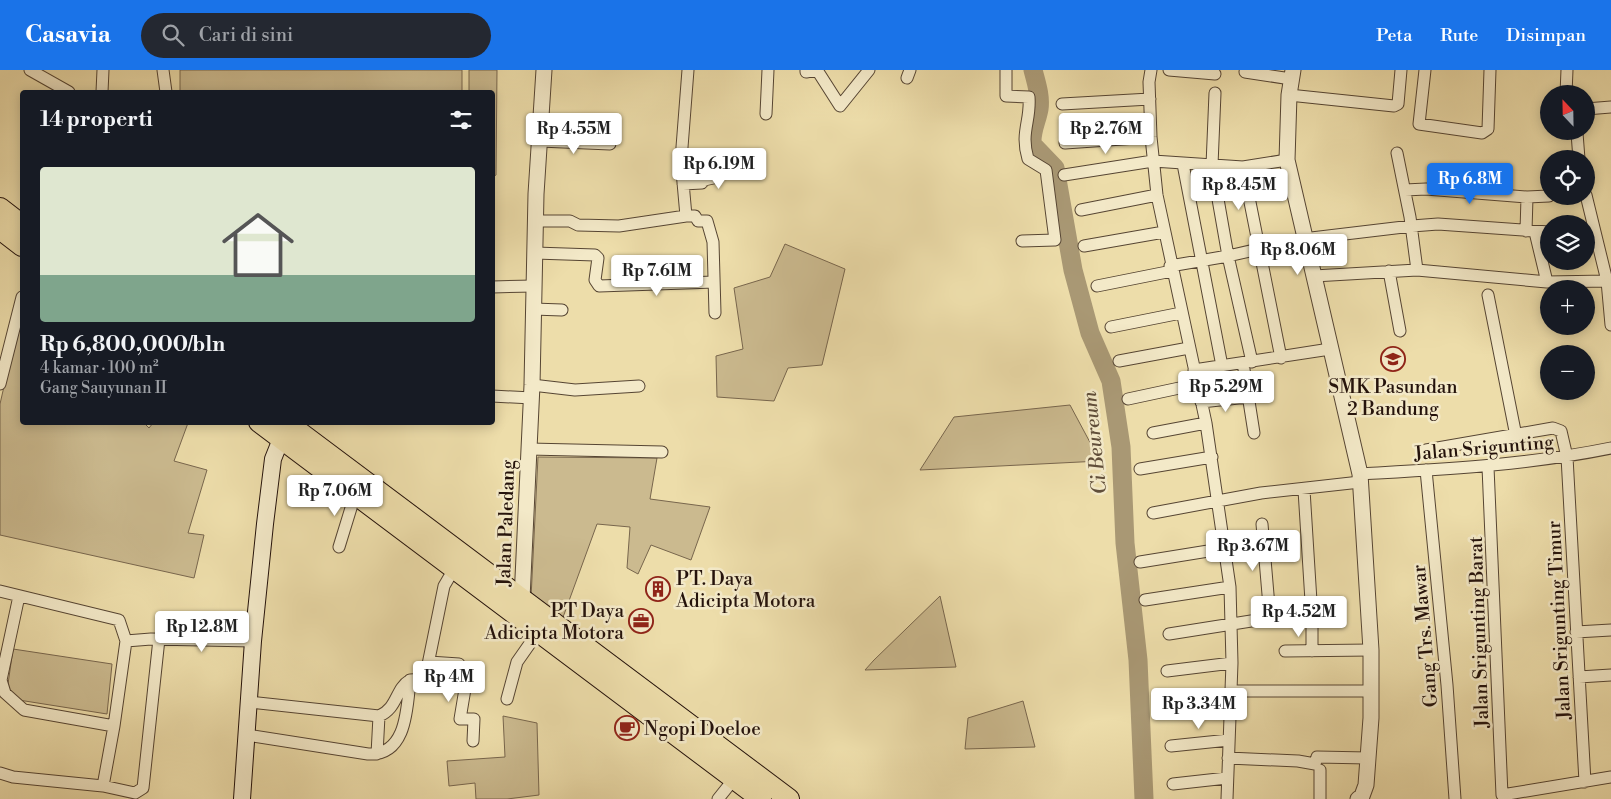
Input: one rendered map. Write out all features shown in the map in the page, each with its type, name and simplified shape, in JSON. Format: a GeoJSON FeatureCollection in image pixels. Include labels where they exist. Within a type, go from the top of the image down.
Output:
{"type":"FeatureCollection","features":[{"type":"Feature","properties":{"kind":"highway"},"geometry":{"type":"LineString","coordinates":[[0,208],[20,223]]}},
{"type":"Feature","properties":{"kind":"highway"},"geometry":{"type":"LineString","coordinates":[[0,229],[20,244]]}},
{"type":"Feature","properties":{"kind":"highway"},"geometry":{"type":"LineString","coordinates":[[271,425],[286,429],[522,599],[789,799]]}},
{"type":"Feature","properties":{"kind":"highway"},"geometry":{"type":"LineString","coordinates":[[286,429],[355,495],[760,799]]}},
{"type":"Feature","properties":{"kind":"main road"},"geometry":{"type":"LineString","coordinates":[[242,799],[253,641],[273,459],[286,429]]}},
{"type":"Feature","properties":{"kind":"street"},"geometry":{"type":"LineString","coordinates":[[30,70],[65,90]]}},
{"type":"Feature","properties":{"kind":"street"},"geometry":{"type":"LineString","coordinates":[[102,90],[103,70]]}},
{"type":"Feature","properties":{"kind":"street"},"geometry":{"type":"LineString","coordinates":[[163,70],[166,90]]}},
{"type":"Feature","properties":{"kind":"street","name":"Jalan Paledang"},"geometry":{"type":"LineString","coordinates":[[522,599],[532,391],[534,253],[544,70]]}},
{"type":"Feature","properties":{"kind":"street"},"geometry":{"type":"LineString","coordinates":[[686,216],[681,160],[688,70]]}},
{"type":"Feature","properties":{"kind":"street"},"geometry":{"type":"LineString","coordinates":[[766,114],[768,70]]}},
{"type":"Feature","properties":{"kind":"street"},"geometry":{"type":"LineString","coordinates":[[806,70],[806,72],[817,70],[840,106],[870,70]]}},
{"type":"Feature","properties":{"kind":"street"},"geometry":{"type":"LineString","coordinates":[[1006,70],[1006,96],[1029,96],[1030,105],[1023,142],[1028,159],[1046,170],[1055,240],[1022,241]]}},
{"type":"Feature","properties":{"kind":"street"},"geometry":{"type":"LineString","coordinates":[[1151,70],[1150,99],[1153,161],[1157,195],[1171,269],[1206,423],[1212,456],[1216,502],[1230,586],[1232,663],[1226,778],[1228,799]]}},
{"type":"Feature","properties":{"kind":"street"},"geometry":{"type":"LineString","coordinates":[[1169,70],[1215,74]]}},
{"type":"Feature","properties":{"kind":"street"},"geometry":{"type":"LineString","coordinates":[[1289,95],[1394,106],[1398,104],[1401,70]]}},
{"type":"Feature","properties":{"kind":"street"},"geometry":{"type":"LineString","coordinates":[[1425,70],[1419,124],[1482,133],[1488,130],[1490,70]]}},
{"type":"Feature","properties":{"kind":"street"},"geometry":{"type":"LineString","coordinates":[[1566,70],[1566,85]]}},
{"type":"Feature","properties":{"kind":"street"},"geometry":{"type":"LineString","coordinates":[[1245,72],[1292,74],[1289,95],[1287,160],[1360,478],[1371,650],[1368,758],[1364,791],[1358,799]]}},
{"type":"Feature","properties":{"kind":"street"},"geometry":{"type":"LineString","coordinates":[[1215,93],[1212,165],[1247,362],[1248,397],[1254,433]]}},
{"type":"Feature","properties":{"kind":"street"},"geometry":{"type":"LineString","coordinates":[[1062,104],[1150,99]]}},
{"type":"Feature","properties":{"kind":"street"},"geometry":{"type":"LineString","coordinates":[[1595,108],[1611,107]]}},
{"type":"Feature","properties":{"kind":"street"},"geometry":{"type":"LineString","coordinates":[[1065,143],[1152,137]]}},
{"type":"Feature","properties":{"kind":"street"},"geometry":{"type":"LineString","coordinates":[[540,141],[610,144]]}},
{"type":"Feature","properties":{"kind":"street"},"geometry":{"type":"LineString","coordinates":[[1397,153],[1412,226],[1418,270]]}},
{"type":"Feature","properties":{"kind":"street"},"geometry":{"type":"LineString","coordinates":[[1064,175],[1153,161],[1243,167],[1287,160]]}},
{"type":"Feature","properties":{"kind":"street"},"geometry":{"type":"LineString","coordinates":[[1183,164],[1222,366]]}},
{"type":"Feature","properties":{"kind":"street"},"geometry":{"type":"LineString","coordinates":[[683,184],[702,183],[704,180],[718,177],[718,169],[731,165],[752,168]]}},
{"type":"Feature","properties":{"kind":"street"},"geometry":{"type":"LineString","coordinates":[[1243,167],[1280,358]]}},
{"type":"Feature","properties":{"kind":"street"},"geometry":{"type":"LineString","coordinates":[[1405,190],[1426,189],[1540,196]]}},
{"type":"Feature","properties":{"kind":"street"},"geometry":{"type":"LineString","coordinates":[[1081,210],[1157,195]]}},
{"type":"Feature","properties":{"kind":"street"},"geometry":{"type":"LineString","coordinates":[[1527,196],[1530,232],[1547,280]]}},
{"type":"Feature","properties":{"kind":"street"},"geometry":{"type":"LineString","coordinates":[[536,221],[570,221],[578,225],[619,226],[686,216],[695,216],[698,221],[707,221],[713,242],[715,313]]}},
{"type":"Feature","properties":{"kind":"street"},"geometry":{"type":"LineString","coordinates":[[1096,286],[1304,239],[1412,226],[1469,225],[1540,232]]}},
{"type":"Feature","properties":{"kind":"street"},"geometry":{"type":"LineString","coordinates":[[1084,246],[1164,232]]}},
{"type":"Feature","properties":{"kind":"street"},"geometry":{"type":"LineString","coordinates":[[1595,245],[1609,287],[1611,325]]}},
{"type":"Feature","properties":{"kind":"street"},"geometry":{"type":"LineString","coordinates":[[534,253],[596,255],[598,258],[595,280],[599,286],[714,282]]}},
{"type":"Feature","properties":{"kind":"street"},"geometry":{"type":"LineString","coordinates":[[1314,276],[1418,270],[1540,281]]}},
{"type":"Feature","properties":{"kind":"street"},"geometry":{"type":"LineString","coordinates":[[1389,272],[1400,331]]}},
{"type":"Feature","properties":{"kind":"street"},"geometry":{"type":"LineString","coordinates":[[495,287],[534,286]]}},
{"type":"Feature","properties":{"kind":"street"},"geometry":{"type":"LineString","coordinates":[[1595,286],[1609,287]]}},
{"type":"Feature","properties":{"kind":"street"},"geometry":{"type":"LineString","coordinates":[[1426,450],[1516,436],[1488,295]]}},
{"type":"Feature","properties":{"kind":"street"},"geometry":{"type":"LineString","coordinates":[[0,384],[20,305]]}},
{"type":"Feature","properties":{"kind":"street"},"geometry":{"type":"LineString","coordinates":[[533,309],[562,310]]}},
{"type":"Feature","properties":{"kind":"street"},"geometry":{"type":"LineString","coordinates":[[1111,327],[1181,313]]}},
{"type":"Feature","properties":{"kind":"street"},"geometry":{"type":"LineString","coordinates":[[1119,361],[1189,348]]}},
{"type":"Feature","properties":{"kind":"street"},"geometry":{"type":"LineString","coordinates":[[1194,370],[1330,349]]}},
{"type":"Feature","properties":{"kind":"street"},"geometry":{"type":"LineString","coordinates":[[1128,399],[1198,384]]}},
{"type":"Feature","properties":{"kind":"street"},"geometry":{"type":"LineString","coordinates":[[495,396],[532,391],[639,386]]}},
{"type":"Feature","properties":{"kind":"street"},"geometry":{"type":"LineString","coordinates":[[1202,402],[1248,397]]}},
{"type":"Feature","properties":{"kind":"street"},"geometry":{"type":"LineString","coordinates":[[1153,433],[1206,423]]}},
{"type":"Feature","properties":{"kind":"street","name":"Jalan Srigunting Timur"},"geometry":{"type":"LineString","coordinates":[[1516,436],[1553,428],[1560,429],[1566,457],[1585,782]]}},
{"type":"Feature","properties":{"kind":"street","name":"Jalan Srigunting"},"geometry":{"type":"LineString","coordinates":[[1153,513],[1261,493],[1304,490],[1360,478],[1426,470],[1488,467],[1566,457],[1611,448]]}},
{"type":"Feature","properties":{"kind":"street","name":"Jalan Paledang"},"geometry":{"type":"LineString","coordinates":[[529,449],[662,452]]}},
{"type":"Feature","properties":{"kind":"street"},"geometry":{"type":"LineString","coordinates":[[1140,469],[1212,456]]}},
{"type":"Feature","properties":{"kind":"street","name":"Jalan Srigunting Barat"},"geometry":{"type":"LineString","coordinates":[[1488,467],[1502,795],[1519,796]]}},
{"type":"Feature","properties":{"kind":"street","name":"Gang Trs. Mawar"},"geometry":{"type":"LineString","coordinates":[[1426,470],[1434,535],[1454,799]]}},
{"type":"Feature","properties":{"kind":"street"},"geometry":{"type":"LineString","coordinates":[[1304,490],[1312,617],[1312,651]]}},
{"type":"Feature","properties":{"kind":"street"},"geometry":{"type":"LineString","coordinates":[[339,547],[355,495]]}},
{"type":"Feature","properties":{"kind":"street"},"geometry":{"type":"LineString","coordinates":[[1262,524],[1270,618]]}},
{"type":"Feature","properties":{"kind":"street"},"geometry":{"type":"LineString","coordinates":[[1140,562],[1264,542]]}},
{"type":"Feature","properties":{"kind":"street"},"geometry":{"type":"LineString","coordinates":[[250,702],[379,716],[387,713],[396,701],[404,683],[410,680],[425,679],[444,586],[454,569]]}},
{"type":"Feature","properties":{"kind":"street"},"geometry":{"type":"LineString","coordinates":[[1145,600],[1230,586]]}},
{"type":"Feature","properties":{"kind":"street"},"geometry":{"type":"LineString","coordinates":[[0,591],[118,620],[126,641],[103,786]]}},
{"type":"Feature","properties":{"kind":"street"},"geometry":{"type":"LineString","coordinates":[[19,596],[0,680],[6,693],[24,710],[114,726]]}},
{"type":"Feature","properties":{"kind":"street"},"geometry":{"type":"LineString","coordinates":[[1169,634],[1270,618],[1312,617]]}},
{"type":"Feature","properties":{"kind":"street"},"geometry":{"type":"LineString","coordinates":[[1576,632],[1611,630]]}},
{"type":"Feature","properties":{"kind":"street"},"geometry":{"type":"LineString","coordinates":[[507,699],[518,662],[538,632]]}},
{"type":"Feature","properties":{"kind":"street"},"geometry":{"type":"LineString","coordinates":[[0,773],[13,777],[103,786],[135,793],[143,788],[158,639]]}},
{"type":"Feature","properties":{"kind":"street"},"geometry":{"type":"LineString","coordinates":[[126,641],[158,639],[253,641]]}},
{"type":"Feature","properties":{"kind":"street"},"geometry":{"type":"LineString","coordinates":[[1285,651],[1371,650]]}},
{"type":"Feature","properties":{"kind":"street"},"geometry":{"type":"LineString","coordinates":[[429,662],[459,664],[458,680],[466,683],[460,719],[474,720],[473,741]]}},
{"type":"Feature","properties":{"kind":"street"},"geometry":{"type":"LineString","coordinates":[[1167,670],[1232,663]]}},
{"type":"Feature","properties":{"kind":"street"},"geometry":{"type":"LineString","coordinates":[[1579,677],[1611,675]]}},
{"type":"Feature","properties":{"kind":"street"},"geometry":{"type":"LineString","coordinates":[[247,735],[372,754],[388,750],[405,727],[410,680]]}},
{"type":"Feature","properties":{"kind":"street"},"geometry":{"type":"LineString","coordinates":[[1175,708],[1231,695],[1370,691]]}},
{"type":"Feature","properties":{"kind":"street"},"geometry":{"type":"LineString","coordinates":[[372,754],[379,716]]}},
{"type":"Feature","properties":{"kind":"street"},"geometry":{"type":"LineString","coordinates":[[1171,746],[1229,740]]}},
{"type":"Feature","properties":{"kind":"street"},"geometry":{"type":"LineString","coordinates":[[1228,758],[1298,761],[1315,764],[1317,757],[1368,758]]}},
{"type":"Feature","properties":{"kind":"street"},"geometry":{"type":"LineString","coordinates":[[1320,770],[1320,799]]}},
{"type":"Feature","properties":{"kind":"street"},"geometry":{"type":"LineString","coordinates":[[1173,784],[1226,778]]}},
{"type":"Feature","properties":{"kind":"street"},"geometry":{"type":"LineString","coordinates":[[1519,796],[1611,778]]}},
{"type":"Feature","properties":{"kind":"street"},"geometry":{"type":"LineString","coordinates":[[718,799],[734,779]]}},
{"type":"Feature","properties":{"kind":"shaded area"},"geometry":{"type":"Polygon","coordinates":[[[180,70],[462,70],[462,90],[180,90],[180,70]]]}},
{"type":"Feature","properties":{"kind":"shaded area"},"geometry":{"type":"Polygon","coordinates":[[[469,70],[497,70],[495,176],[495,90],[469,90],[469,70]]]}},
{"type":"Feature","properties":{"kind":"shaded area"},"geometry":{"type":"Polygon","coordinates":[[[785,244],[845,269],[822,365],[788,368],[774,401],[717,397],[716,356],[743,349],[734,288],[770,277],[785,244]]]}},
{"type":"Feature","properties":{"kind":"shaded area"},"geometry":{"type":"Polygon","coordinates":[[[20,316],[20,425],[146,425],[149,428],[151,425],[187,425],[174,461],[207,470],[188,533],[204,535],[194,578],[0,535],[0,404],[20,316]]]}},
{"type":"Feature","properties":{"kind":"shaded area"},"geometry":{"type":"Polygon","coordinates":[[[1070,405],[1100,461],[920,470],[954,417],[1070,405]]]}},
{"type":"Feature","properties":{"kind":"shaded area"},"geometry":{"type":"Polygon","coordinates":[[[538,457],[657,458],[650,499],[710,507],[691,560],[651,545],[638,574],[627,568],[630,527],[597,524],[562,620],[531,598],[538,457]]]}},
{"type":"Feature","properties":{"kind":"shaded area"},"geometry":{"type":"Polygon","coordinates":[[[940,596],[956,667],[865,670],[874,660],[940,596]]]}},
{"type":"Feature","properties":{"kind":"shaded area"},"geometry":{"type":"Polygon","coordinates":[[[13,649],[112,664],[107,714],[6,698],[13,649]]]}},
{"type":"Feature","properties":{"kind":"shaded area"},"geometry":{"type":"Polygon","coordinates":[[[1023,701],[1035,747],[965,749],[968,718],[1023,701]]]}},
{"type":"Feature","properties":{"kind":"shaded area"},"geometry":{"type":"Polygon","coordinates":[[[503,716],[537,723],[539,795],[507,799],[476,799],[475,783],[449,786],[447,761],[505,757],[503,716]]]}},
{"type":"Feature","properties":{"kind":"waterway","name":"Ci Beureum"},"geometry":{"type":"LineString","coordinates":[[1033,70],[1038,89],[1039,104],[1032,135],[1032,144],[1055,168],[1073,270],[1090,333],[1111,381],[1121,447],[1125,543],[1138,660],[1144,799]]}},
{"type":"Feature","properties":{"kind":"place","name":"SMK Pasundan 2 Bandung"},"geometry":{"type":"Point","coordinates":[1393,359]}},
{"type":"Feature","properties":{"kind":"place","name":"PT. Daya Adicipta Motora"},"geometry":{"type":"Point","coordinates":[658,589]}},
{"type":"Feature","properties":{"kind":"place","name":"PT Daya Adicipta Motora"},"geometry":{"type":"Point","coordinates":[641,621]}},
{"type":"Feature","properties":{"kind":"place","name":"Ngopi Doeloe"},"geometry":{"type":"Point","coordinates":[627,728]}}]}
